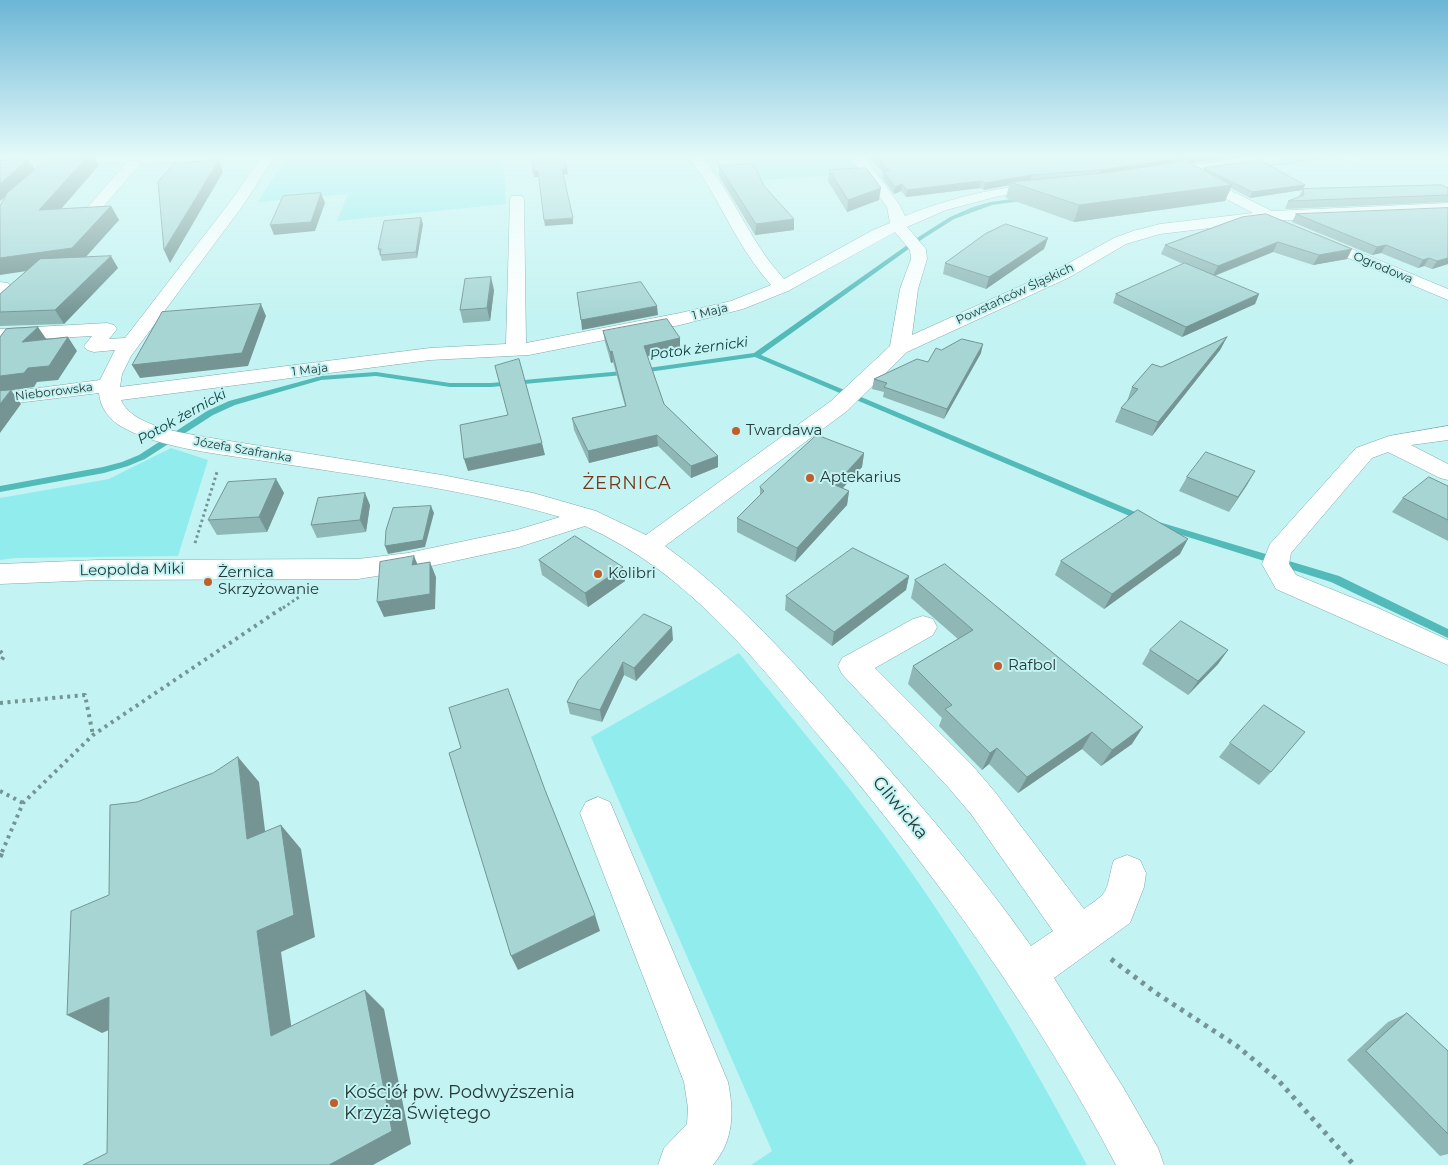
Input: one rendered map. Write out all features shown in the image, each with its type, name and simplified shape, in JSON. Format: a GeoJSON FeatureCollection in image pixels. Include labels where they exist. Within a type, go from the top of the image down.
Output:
{"type":"FeatureCollection","features":[{"type":"Feature","properties":{"kind":"street"},"geometry":{"type":"LineString","coordinates":[[109,390],[113,370],[130,343],[233,209]]}},
{"type":"Feature","properties":{"kind":"street"},"geometry":{"type":"LineString","coordinates":[[516,349],[517,209]]}},
{"type":"Feature","properties":{"kind":"street"},"geometry":{"type":"LineString","coordinates":[[729,209],[756,257],[782,287]]}},
{"type":"Feature","properties":{"kind":"street"},"geometry":{"type":"LineString","coordinates":[[895,209],[919,259],[909,289],[900,348]]}},
{"type":"Feature","properties":{"kind":"street","name":"1 Maja"},"geometry":{"type":"LineString","coordinates":[[109,390],[430,354],[516,349],[680,319],[736,306],[782,287],[879,233],[908,237],[938,209]]}},
{"type":"Feature","properties":{"kind":"street","name":"Ogrodowa"},"geometry":{"type":"LineString","coordinates":[[1252,209],[1266,217],[1448,295]]}},
{"type":"Feature","properties":{"kind":"street","name":"Powstańców Śląskich"},"geometry":{"type":"LineString","coordinates":[[648,546],[847,398],[900,348],[1064,273],[1103,250],[1139,234],[1185,225],[1266,217],[1420,209]]}},
{"type":"Feature","properties":{"kind":"street"},"geometry":{"type":"LineString","coordinates":[[0,335],[106,329],[94,346],[130,343]]}},
{"type":"Feature","properties":{"kind":"street","name":"Nieborowska"},"geometry":{"type":"LineString","coordinates":[[0,399],[109,390]]}},
{"type":"Feature","properties":{"kind":"street","name":"Józefa Szafranka"},"geometry":{"type":"LineString","coordinates":[[109,390],[114,408],[123,417],[137,426],[158,434],[225,448],[460,486],[524,499],[587,517]]}},
{"type":"Feature","properties":{"kind":"street"},"geometry":{"type":"LineString","coordinates":[[1448,433],[1389,444],[1364,453],[1277,557],[1286,582],[1368,616],[1448,653]]}},
{"type":"Feature","properties":{"kind":"street"},"geometry":{"type":"LineString","coordinates":[[1389,444],[1448,473]]}},
{"type":"Feature","properties":{"kind":"street","name":"Gliwicka"},"geometry":{"type":"LineString","coordinates":[[587,517],[648,546],[684,573],[798,689],[919,830],[969,894],[1070,1039],[1141,1165]]}},
{"type":"Feature","properties":{"kind":"street","name":"Leopolda Miki"},"geometry":{"type":"LineString","coordinates":[[0,574],[187,569],[341,569],[380,567],[441,556],[519,538],[587,517]]}},
{"type":"Feature","properties":{"kind":"street"},"geometry":{"type":"LineString","coordinates":[[923,628],[853,666],[960,776],[983,803],[1080,936]]}},
{"type":"Feature","properties":{"kind":"street"},"geometry":{"type":"LineString","coordinates":[[598,813],[706,1082],[712,1110],[708,1134],[696,1152],[681,1165]]}},
{"type":"Feature","properties":{"kind":"street"},"geometry":{"type":"LineString","coordinates":[[1026,974],[1116,909],[1127,887],[1127,873]]}},
{"type":"Feature","properties":{"kind":"path"},"geometry":{"type":"LineString","coordinates":[[187,569],[225,448]]}},
{"type":"Feature","properties":{"kind":"path"},"geometry":{"type":"LineString","coordinates":[[0,857],[23,803],[92,735],[341,569]]}},
{"type":"Feature","properties":{"kind":"path"},"geometry":{"type":"LineString","coordinates":[[0,651],[4,656],[0,663]]}},
{"type":"Feature","properties":{"kind":"path"},"geometry":{"type":"LineString","coordinates":[[0,703],[85,695],[92,735]]}},
{"type":"Feature","properties":{"kind":"path"},"geometry":{"type":"LineString","coordinates":[[0,791],[23,803]]}},
{"type":"Feature","properties":{"kind":"path"},"geometry":{"type":"LineString","coordinates":[[1080,936],[1156,993],[1237,1046],[1278,1080],[1354,1165]]}},
{"type":"Feature","properties":{"kind":"shaded area"},"geometry":{"type":"Polygon","coordinates":[[[342,209],[453,209],[337,221],[342,209]]]}},
{"type":"Feature","properties":{"kind":"shaded area"},"geometry":{"type":"Polygon","coordinates":[[[171,448],[208,460],[178,556],[15,558],[0,560],[0,498],[109,479],[171,448]]]}},
{"type":"Feature","properties":{"kind":"shaded area"},"geometry":{"type":"Polygon","coordinates":[[[739,653],[866,810],[912,873],[966,954],[1016,1038],[1087,1165],[751,1165],[772,1151],[591,737],[739,653]]]}},
{"type":"Feature","properties":{"kind":"building"},"geometry":{"type":"Polygon","coordinates":[[[0,209],[108,209],[72,248],[0,258],[0,209]]]}},
{"type":"Feature","properties":{"kind":"building"},"geometry":{"type":"Polygon","coordinates":[[[160,209],[189,209],[164,250],[160,209]]]}},
{"type":"Feature","properties":{"kind":"building"},"geometry":{"type":"Polygon","coordinates":[[[277,209],[315,209],[311,222],[270,225],[277,209]]]}},
{"type":"Feature","properties":{"kind":"building"},"geometry":{"type":"Polygon","coordinates":[[[543,209],[571,209],[573,218],[544,220],[543,209]]]}},
{"type":"Feature","properties":{"kind":"building"},"geometry":{"type":"Polygon","coordinates":[[[747,209],[785,209],[794,219],[756,224],[747,209]]]}},
{"type":"Feature","properties":{"kind":"building"},"geometry":{"type":"Polygon","coordinates":[[[1448,209],[1448,258],[1437,261],[1429,258],[1423,260],[1386,245],[1377,247],[1296,214],[1448,209]]]}},
{"type":"Feature","properties":{"kind":"building"},"geometry":{"type":"Polygon","coordinates":[[[1266,214],[1352,249],[1319,255],[1278,242],[1218,266],[1165,245],[1242,217],[1266,214]]]}},
{"type":"Feature","properties":{"kind":"building"},"geometry":{"type":"Polygon","coordinates":[[[421,218],[416,252],[380,255],[381,249],[378,249],[384,221],[421,218]]]}},
{"type":"Feature","properties":{"kind":"building"},"geometry":{"type":"Polygon","coordinates":[[[1006,224],[1048,238],[989,277],[945,263],[985,234],[1006,224]]]}},
{"type":"Feature","properties":{"kind":"building"},"geometry":{"type":"Polygon","coordinates":[[[111,256],[55,310],[0,312],[0,294],[40,259],[111,256]]]}},
{"type":"Feature","properties":{"kind":"building"},"geometry":{"type":"Polygon","coordinates":[[[1185,263],[1259,294],[1186,327],[1116,294],[1185,263]]]}},
{"type":"Feature","properties":{"kind":"building"},"geometry":{"type":"Polygon","coordinates":[[[491,277],[487,308],[460,310],[465,279],[491,277]]]}},
{"type":"Feature","properties":{"kind":"building"},"geometry":{"type":"Polygon","coordinates":[[[641,282],[657,306],[581,320],[577,293],[641,282]]]}},
{"type":"Feature","properties":{"kind":"building"},"geometry":{"type":"Polygon","coordinates":[[[261,304],[242,353],[132,365],[162,312],[261,304]]]}},
{"type":"Feature","properties":{"kind":"building"},"geometry":{"type":"Polygon","coordinates":[[[667,319],[680,338],[644,346],[664,404],[718,456],[691,466],[657,435],[588,451],[572,418],[626,406],[612,351],[610,352],[603,331],[667,319]]]}},
{"type":"Feature","properties":{"kind":"building"},"geometry":{"type":"Polygon","coordinates":[[[38,327],[22,342],[68,337],[49,366],[28,368],[24,373],[0,376],[0,337],[6,329],[38,327]]]}},
{"type":"Feature","properties":{"kind":"building"},"geometry":{"type":"Polygon","coordinates":[[[1227,337],[1158,422],[1121,408],[1138,389],[1132,387],[1152,364],[1161,367],[1227,337]]]}},
{"type":"Feature","properties":{"kind":"building"},"geometry":{"type":"Polygon","coordinates":[[[962,339],[983,344],[947,409],[884,387],[887,383],[874,379],[917,359],[928,362],[936,348],[941,350],[962,339]]]}},
{"type":"Feature","properties":{"kind":"building"},"geometry":{"type":"Polygon","coordinates":[[[519,359],[542,443],[464,459],[460,425],[508,415],[495,366],[519,359]]]}},
{"type":"Feature","properties":{"kind":"building"},"geometry":{"type":"Polygon","coordinates":[[[11,390],[0,404],[0,391],[11,390]]]}},
{"type":"Feature","properties":{"kind":"building"},"geometry":{"type":"Polygon","coordinates":[[[817,435],[864,453],[835,485],[849,491],[797,548],[737,518],[764,491],[760,487],[817,435]]]}},
{"type":"Feature","properties":{"kind":"building"},"geometry":{"type":"Polygon","coordinates":[[[1206,452],[1255,471],[1238,497],[1187,477],[1206,452]]]}},
{"type":"Feature","properties":{"kind":"building"},"geometry":{"type":"Polygon","coordinates":[[[1429,477],[1448,486],[1448,520],[1403,498],[1429,477]]]}},
{"type":"Feature","properties":{"kind":"building"},"geometry":{"type":"Polygon","coordinates":[[[276,479],[259,517],[208,520],[228,482],[276,479]]]}},
{"type":"Feature","properties":{"kind":"building"},"geometry":{"type":"Polygon","coordinates":[[[365,493],[360,520],[311,525],[318,498],[365,493]]]}},
{"type":"Feature","properties":{"kind":"building"},"geometry":{"type":"Polygon","coordinates":[[[431,506],[423,540],[385,546],[386,530],[393,508],[431,506]]]}},
{"type":"Feature","properties":{"kind":"building"},"geometry":{"type":"Polygon","coordinates":[[[1138,510],[1188,539],[1112,594],[1061,561],[1138,510]]]}},
{"type":"Feature","properties":{"kind":"building"},"geometry":{"type":"Polygon","coordinates":[[[575,536],[623,567],[585,593],[539,560],[575,536]]]}},
{"type":"Feature","properties":{"kind":"building"},"geometry":{"type":"Polygon","coordinates":[[[853,548],[909,576],[834,632],[786,596],[853,548]]]}},
{"type":"Feature","properties":{"kind":"building"},"geometry":{"type":"Polygon","coordinates":[[[414,556],[412,565],[430,562],[430,594],[377,602],[380,562],[414,556]]]}},
{"type":"Feature","properties":{"kind":"building"},"geometry":{"type":"Polygon","coordinates":[[[945,564],[1143,727],[1112,750],[1092,732],[1027,777],[997,748],[990,753],[945,709],[952,705],[913,666],[973,630],[915,580],[945,564]]]}},
{"type":"Feature","properties":{"kind":"building"},"geometry":{"type":"Polygon","coordinates":[[[644,614],[672,627],[634,668],[623,662],[600,710],[567,702],[578,681],[644,614]]]}},
{"type":"Feature","properties":{"kind":"building"},"geometry":{"type":"Polygon","coordinates":[[[1181,621],[1228,650],[1198,681],[1150,650],[1181,621]]]}},
{"type":"Feature","properties":{"kind":"building"},"geometry":{"type":"Polygon","coordinates":[[[508,689],[545,790],[595,915],[511,956],[449,753],[461,748],[449,708],[508,689]]]}},
{"type":"Feature","properties":{"kind":"building"},"geometry":{"type":"Polygon","coordinates":[[[1264,705],[1305,732],[1271,772],[1230,743],[1264,705]]]}},
{"type":"Feature","properties":{"kind":"building"},"geometry":{"type":"Polygon","coordinates":[[[238,757],[247,839],[281,825],[294,915],[257,931],[271,1036],[365,990],[392,1131],[329,1165],[83,1165],[107,1153],[109,997],[67,1015],[71,911],[109,895],[110,805],[137,802],[213,773],[238,757]]]}},
{"type":"Feature","properties":{"kind":"building"},"geometry":{"type":"Polygon","coordinates":[[[1407,1013],[1448,1051],[1448,1134],[1366,1051],[1407,1013]]]}},
{"type":"Feature","properties":{"kind":"waterway","name":"Potok żernicki"},"geometry":{"type":"LineString","coordinates":[[756,355],[922,237],[952,218],[972,209]]}},
{"type":"Feature","properties":{"kind":"waterway","name":"Potok żernicki"},"geometry":{"type":"LineString","coordinates":[[0,489],[104,470],[125,464],[142,457],[210,413],[232,403],[321,378],[376,374],[450,385],[491,385],[634,372],[756,355]]}},
{"type":"Feature","properties":{"kind":"waterway"},"geometry":{"type":"LineString","coordinates":[[756,355],[1156,524],[1335,579],[1448,634]]}},
{"type":"Feature","properties":{"kind":"place","name":"Twardawa"},"geometry":{"type":"Point","coordinates":[736,431]}},
{"type":"Feature","properties":{"kind":"place","name":"Aptekarius"},"geometry":{"type":"Point","coordinates":[810,478]}},
{"type":"Feature","properties":{"kind":"place","name":"Kolibri"},"geometry":{"type":"Point","coordinates":[598,574]}},
{"type":"Feature","properties":{"kind":"place","name":"Żernica Skrzyżowanie"},"geometry":{"type":"Point","coordinates":[208,582]}},
{"type":"Feature","properties":{"kind":"place","name":"Rafbol"},"geometry":{"type":"Point","coordinates":[998,666]}},
{"type":"Feature","properties":{"kind":"place","name":"Kościół pw. Podwyższenia Krzyża Świętego"},"geometry":{"type":"Point","coordinates":[334,1103]}},
{"type":"Feature","properties":{"kind":"district","name":"ŻERNICA"},"geometry":{"type":"Point","coordinates":[627,484]}}]}
